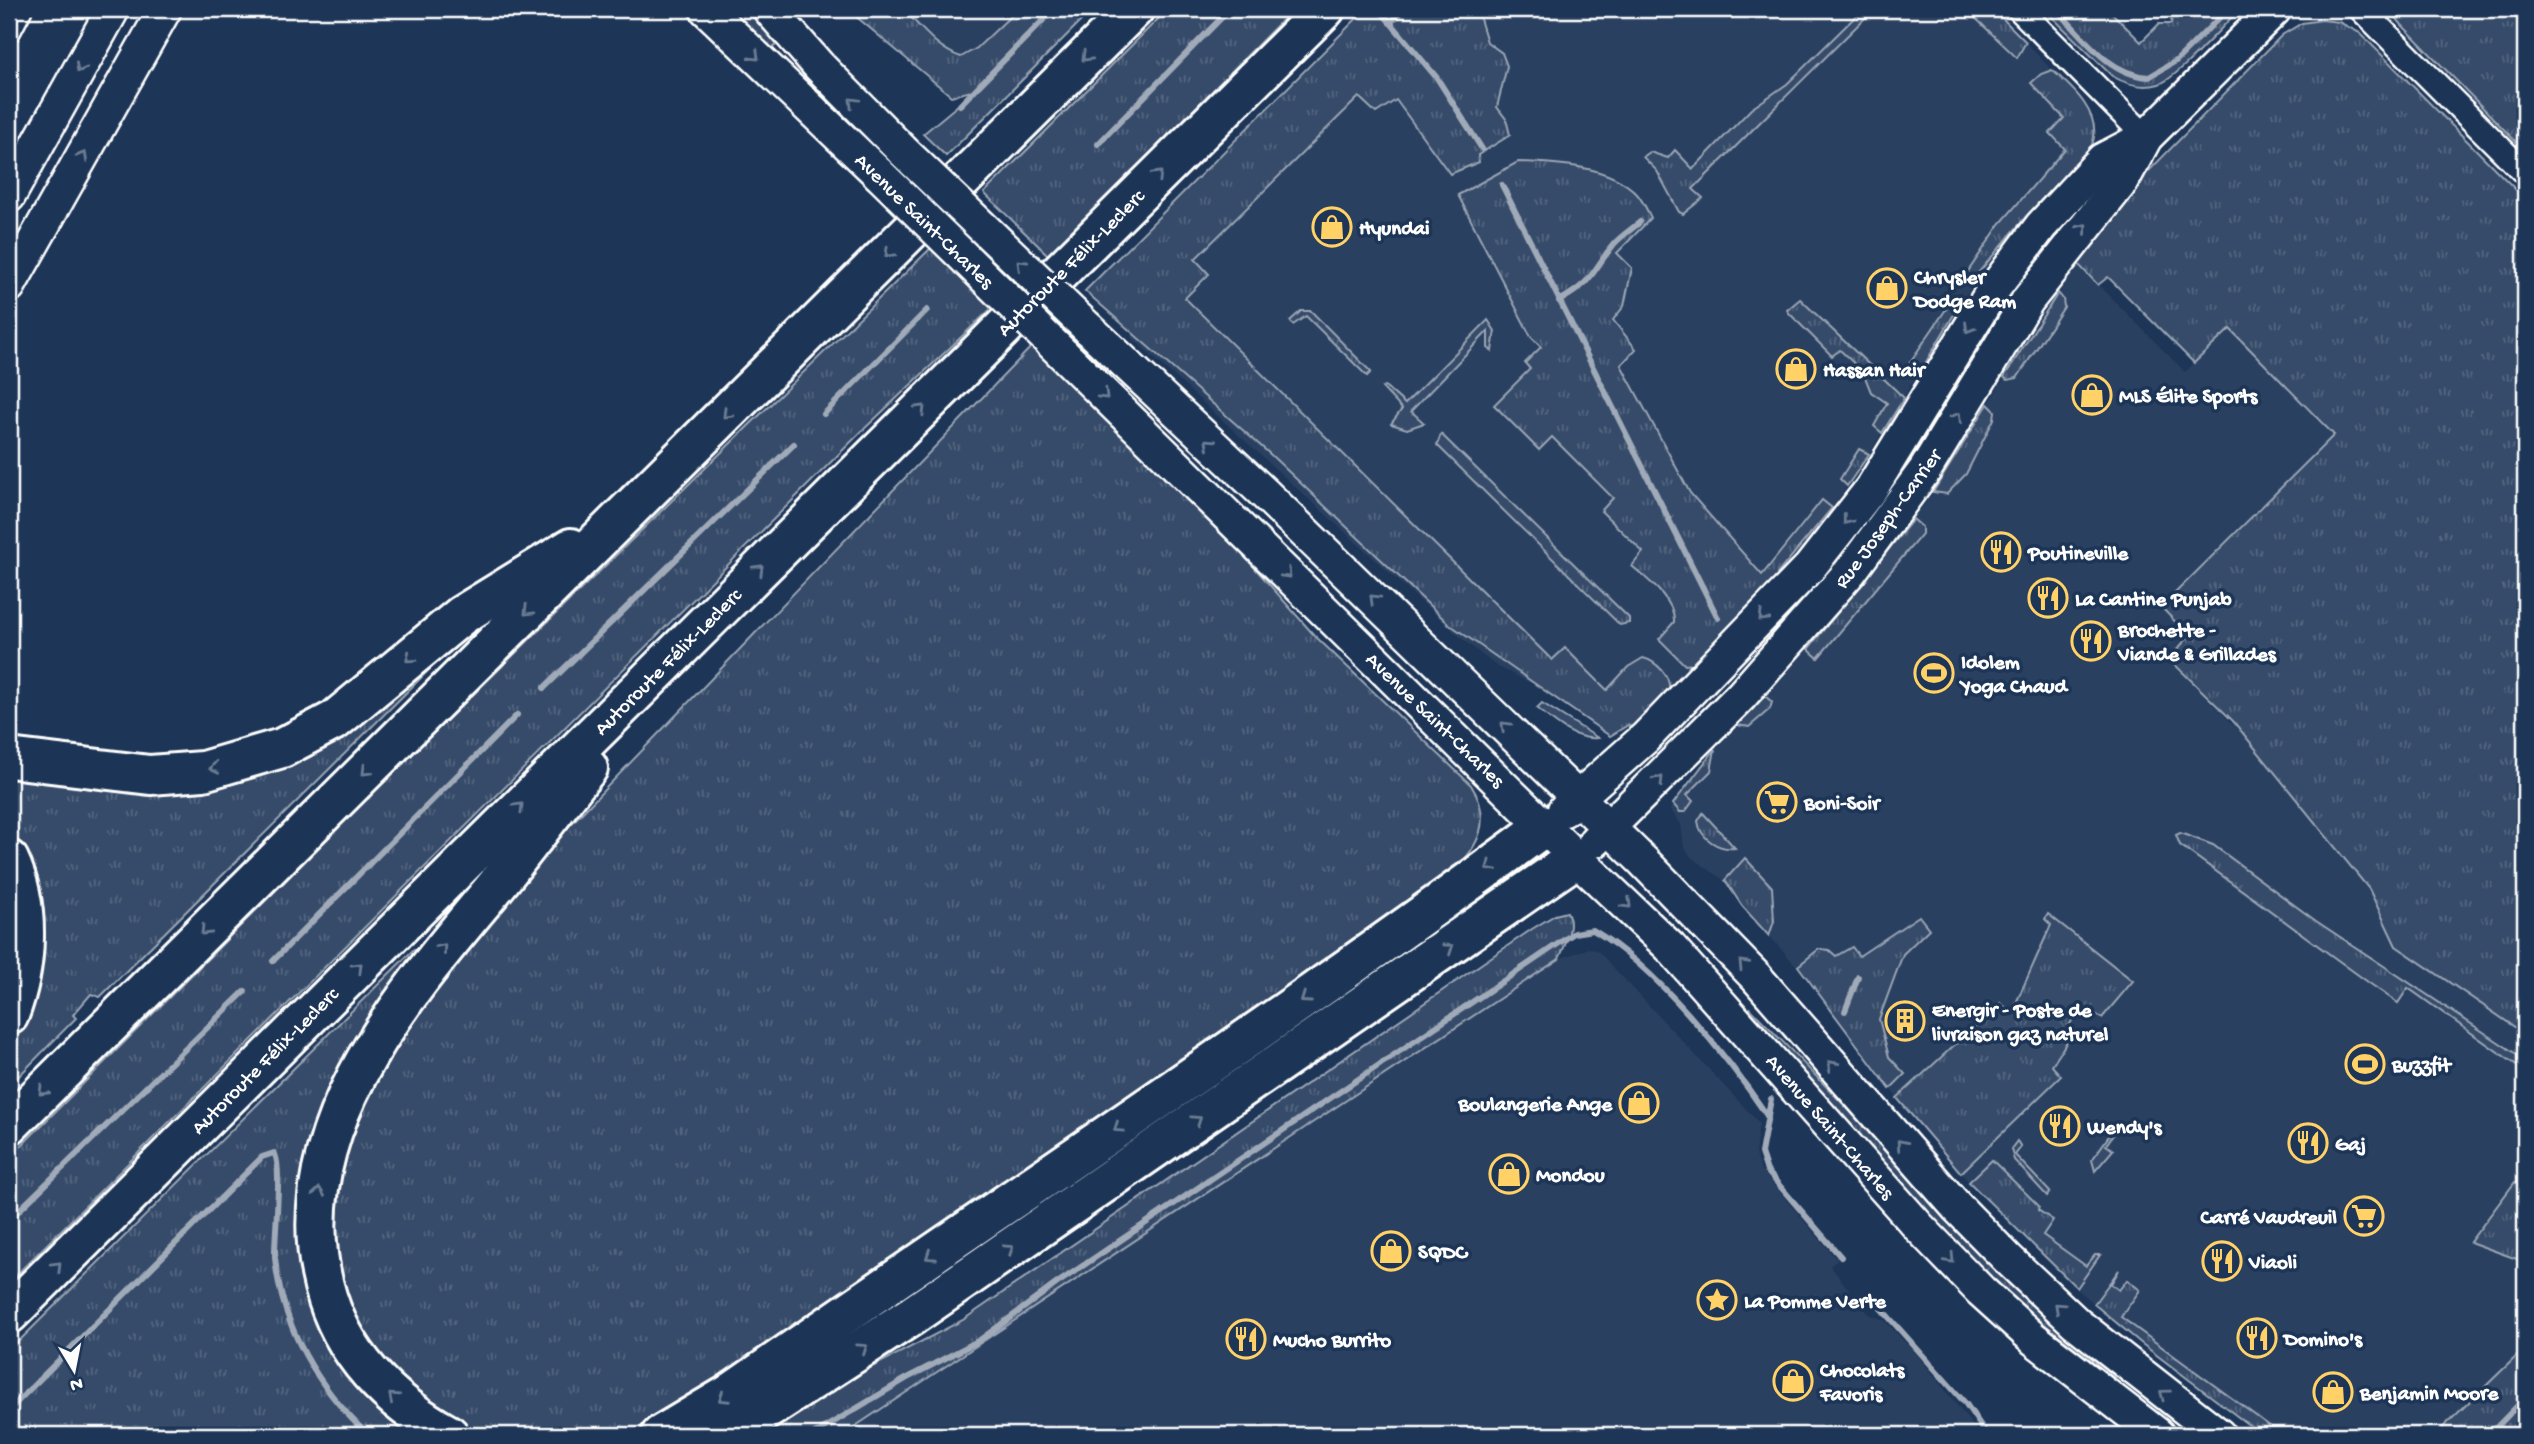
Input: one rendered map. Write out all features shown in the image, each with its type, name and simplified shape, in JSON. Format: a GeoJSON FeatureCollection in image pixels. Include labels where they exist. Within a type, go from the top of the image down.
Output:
{"type":"FeatureCollection","features":[{"type":"Feature","properties":{"kind":"highway"},"geometry":{"type":"LineString","coordinates":[[9,1125],[1134,9]]}},
{"type":"Feature","properties":{"kind":"highway","name":"Autoroute Félix-Leclerc"},"geometry":{"type":"LineString","coordinates":[[9,1314],[1325,9]]}},
{"type":"Feature","properties":{"kind":"highway"},"geometry":{"type":"LineString","coordinates":[[9,758],[150,775],[202,771],[282,748],[335,720],[462,615],[629,512]]}},
{"type":"Feature","properties":{"kind":"highway"},"geometry":{"type":"LineString","coordinates":[[449,1435],[410,1411],[369,1373],[339,1328],[328,1302],[316,1228],[318,1190],[330,1141],[359,1072],[400,1002],[694,634]]}},
{"type":"Feature","properties":{"kind":"highway"},"geometry":{"type":"LineString","coordinates":[[661,1435],[728,1395],[1192,1078],[1426,914],[1545,826]]}},
{"type":"Feature","properties":{"kind":"highway"},"geometry":{"type":"LineString","coordinates":[[728,1435],[947,1291],[1576,858]]}},
{"type":"Feature","properties":{"kind":"highway"},"geometry":{"type":"LineString","coordinates":[[9,860],[18,885],[24,933],[20,973],[9,1015]]}},
{"type":"Feature","properties":{"kind":"street"},"geometry":{"type":"LineString","coordinates":[[9,30],[20,9]]}},
{"type":"Feature","properties":{"kind":"street"},"geometry":{"type":"LineString","coordinates":[[9,196],[113,9]]}},
{"type":"Feature","properties":{"kind":"street"},"geometry":{"type":"LineString","coordinates":[[9,286],[165,9]]}},
{"type":"Feature","properties":{"kind":"street","name":"Avenue Saint-Charles"},"geometry":{"type":"LineString","coordinates":[[706,9],[879,174],[1576,858],[1643,919],[1700,978],[1919,1227],[1981,1291],[2034,1339],[2158,1435]]}},
{"type":"Feature","properties":{"kind":"street","name":"Avenue Saint-Charles"},"geometry":{"type":"LineString","coordinates":[[769,9],[818,66],[902,150],[1265,494],[1610,828],[1756,977],[1957,1207],[2008,1259],[2085,1330],[2219,1435]]}},
{"type":"Feature","properties":{"kind":"street"},"geometry":{"type":"LineString","coordinates":[[2019,9],[2146,137]]}},
{"type":"Feature","properties":{"kind":"street","name":"Rue Joseph-Carrier"},"geometry":{"type":"LineString","coordinates":[[1545,826],[1665,718],[1810,567],[1871,489],[1989,296],[2033,236],[2102,160],[2146,137],[2276,9]]}},
{"type":"Feature","properties":{"kind":"street"},"geometry":{"type":"LineString","coordinates":[[2361,9],[2525,173]]}},
{"type":"Feature","properties":{"kind":"street","name":"Rue Joseph-Carrier"},"geometry":{"type":"LineString","coordinates":[[1576,858],[1610,828],[1732,706],[1850,572],[1925,470],[2028,300],[2123,180],[2146,137]]}},
{"type":"Feature","properties":{"kind":"shaded area"},"geometry":{"type":"Polygon","coordinates":[[[903,9],[1018,9],[977,48],[961,57],[949,53],[932,39],[903,9]]]}},
{"type":"Feature","properties":{"kind":"shaded area"},"geometry":{"type":"Polygon","coordinates":[[[1442,9],[1995,9],[2085,106],[2095,125],[2096,136],[2088,151],[1998,248],[1961,302],[1836,503],[1777,574],[1781,578],[1631,728],[1628,725],[1610,736],[1531,683],[1496,666],[1460,637],[1131,337],[1135,333],[1123,321],[1442,9]]]}},
{"type":"Feature","properties":{"kind":"shaded area"},"geometry":{"type":"Polygon","coordinates":[[[2078,264],[2185,372],[2230,329],[2335,436],[2161,608],[2189,636],[2169,659],[2525,1025],[2525,1387],[2478,1435],[2263,1435],[2142,1344],[2070,1283],[1969,1182],[1897,1098],[1812,983],[1742,906],[1728,883],[1692,858],[1684,847],[1681,824],[1670,809],[1702,764],[1841,612],[1913,519],[1945,476],[2029,337],[2078,264]]]}},
{"type":"Feature","properties":{"kind":"shaded area"},"geometry":{"type":"Polygon","coordinates":[[[1589,948],[1598,951],[1759,1123],[1755,1153],[1761,1170],[1837,1260],[1830,1266],[1869,1314],[1884,1320],[1919,1357],[1980,1435],[842,1435],[1559,959],[1589,948]]]}},
{"type":"Feature","properties":{"kind":"green space"},"geometry":{"type":"Polygon","coordinates":[[[726,9],[750,9],[779,43],[768,51],[726,9]]]}},
{"type":"Feature","properties":{"kind":"green space"},"geometry":{"type":"Polygon","coordinates":[[[847,9],[903,9],[937,43],[961,57],[977,48],[1018,9],[1093,9],[946,156],[923,134],[976,90],[951,96],[847,9]]]}},
{"type":"Feature","properties":{"kind":"green space"},"geometry":{"type":"Polygon","coordinates":[[[1168,9],[1293,9],[1049,256],[984,193],[1168,9]]]}},
{"type":"Feature","properties":{"kind":"green space"},"geometry":{"type":"Polygon","coordinates":[[[1366,9],[1477,9],[1487,42],[1502,53],[1507,66],[1497,107],[1506,119],[1510,135],[1478,155],[1479,162],[1450,174],[1396,100],[1376,113],[1359,97],[1195,259],[1209,274],[1185,298],[1552,660],[1565,648],[1607,690],[1628,667],[1643,658],[1662,670],[1668,680],[1669,690],[1631,728],[1628,725],[1610,736],[1449,624],[1271,455],[1085,291],[1366,9]]]}},
{"type":"Feature","properties":{"kind":"green space"},"geometry":{"type":"Polygon","coordinates":[[[1863,9],[1874,9],[1693,189],[1703,198],[1683,214],[1679,212],[1657,171],[1643,157],[1650,152],[1668,158],[1675,150],[1693,169],[1751,109],[1787,84],[1863,9]]]}},
{"type":"Feature","properties":{"kind":"green space"},"geometry":{"type":"Polygon","coordinates":[[[1966,9],[1993,9],[2026,42],[2017,58],[1966,9]]]}},
{"type":"Feature","properties":{"kind":"green space"},"geometry":{"type":"Polygon","coordinates":[[[2044,9],[2108,9],[2141,42],[2159,24],[2171,24],[2172,15],[2177,9],[2240,9],[2167,80],[2159,84],[2140,86],[2112,76],[2044,9]]]}},
{"type":"Feature","properties":{"kind":"green space"},"geometry":{"type":"Polygon","coordinates":[[[2389,9],[2525,9],[2525,151],[2402,25],[2389,9]]]}},
{"type":"Feature","properties":{"kind":"green space"},"geometry":{"type":"Polygon","coordinates":[[[2322,20],[2339,22],[2360,33],[2525,199],[2525,1034],[2396,946],[2369,889],[2233,721],[2169,659],[2189,636],[2161,607],[2334,435],[2230,329],[2194,363],[2108,277],[2098,285],[2078,264],[2132,197],[2138,182],[2282,35],[2302,23],[2322,20]]]}},
{"type":"Feature","properties":{"kind":"green space"},"geometry":{"type":"Polygon","coordinates":[[[2052,70],[2077,94],[2090,113],[2094,134],[2092,145],[1974,278],[1967,273],[2000,224],[2065,149],[2050,133],[2064,118],[2031,83],[2041,74],[2052,70]]]}},
{"type":"Feature","properties":{"kind":"green space"},"geometry":{"type":"Polygon","coordinates":[[[1518,162],[1548,163],[1597,171],[1626,184],[1643,203],[1651,218],[1617,253],[1632,268],[1624,306],[1613,320],[1636,349],[1621,365],[1690,493],[1762,575],[1822,500],[1832,508],[1777,574],[1781,578],[1695,664],[1685,665],[1659,639],[1674,622],[1673,614],[1666,598],[1632,566],[1643,552],[1601,511],[1613,498],[1552,437],[1539,450],[1494,405],[1530,369],[1525,363],[1541,347],[1531,337],[1458,195],[1518,162]]]}},
{"type":"Feature","properties":{"kind":"green space"},"geometry":{"type":"Polygon","coordinates":[[[934,245],[995,305],[861,432],[9,1282],[9,1158],[407,759],[934,245]]]}},
{"type":"Feature","properties":{"kind":"green space"},"geometry":{"type":"Polygon","coordinates":[[[2058,293],[2063,299],[2064,307],[2017,378],[2007,380],[2004,377],[2058,293]]]}},
{"type":"Feature","properties":{"kind":"green space"},"geometry":{"type":"Polygon","coordinates":[[[1955,296],[1960,304],[1919,374],[1908,365],[1955,296]]]}},
{"type":"Feature","properties":{"kind":"green space"},"geometry":{"type":"Polygon","coordinates":[[[1800,299],[1904,398],[1882,433],[1874,426],[1887,403],[1871,392],[1863,372],[1840,350],[1832,356],[1790,314],[1787,310],[1800,299]]]}},
{"type":"Feature","properties":{"kind":"green space"},"geometry":{"type":"Polygon","coordinates":[[[1301,311],[1311,311],[1371,372],[1367,376],[1306,316],[1293,325],[1290,321],[1301,311]]]}},
{"type":"Feature","properties":{"kind":"green space"},"geometry":{"type":"Polygon","coordinates":[[[1488,320],[1495,331],[1492,351],[1488,348],[1488,331],[1411,411],[1424,423],[1407,429],[1391,424],[1402,409],[1382,388],[1385,386],[1405,404],[1488,320]]]}},
{"type":"Feature","properties":{"kind":"green space"},"geometry":{"type":"Polygon","coordinates":[[[1034,344],[1230,540],[1314,635],[1471,785],[1480,804],[1482,821],[1479,836],[1471,851],[1447,877],[1419,900],[662,1419],[631,1435],[480,1435],[437,1415],[402,1389],[355,1325],[332,1246],[338,1157],[376,1068],[524,873],[1034,344]]]}},
{"type":"Feature","properties":{"kind":"green space"},"geometry":{"type":"Polygon","coordinates":[[[1988,404],[1995,411],[1994,419],[1966,474],[1947,494],[1933,492],[1988,404]]]}},
{"type":"Feature","properties":{"kind":"green space"},"geometry":{"type":"Polygon","coordinates":[[[1441,434],[1629,618],[1629,623],[1620,625],[1437,445],[1441,434]]]}},
{"type":"Feature","properties":{"kind":"green space"},"geometry":{"type":"Polygon","coordinates":[[[1859,449],[1869,454],[1847,486],[1840,479],[1859,449]]]}},
{"type":"Feature","properties":{"kind":"green space"},"geometry":{"type":"Polygon","coordinates":[[[1913,519],[1922,527],[1922,534],[1818,658],[1808,649],[1913,519]]]}},
{"type":"Feature","properties":{"kind":"green space"},"geometry":{"type":"Polygon","coordinates":[[[432,653],[439,660],[100,997],[91,994],[73,1015],[76,1018],[9,1086],[9,1046],[18,1030],[22,856],[9,834],[9,770],[166,787],[432,653]]]}},
{"type":"Feature","properties":{"kind":"green space"},"geometry":{"type":"Polygon","coordinates":[[[1765,696],[1772,702],[1770,709],[1749,727],[1737,725],[1765,696]]]}},
{"type":"Feature","properties":{"kind":"green space"},"geometry":{"type":"Polygon","coordinates":[[[1542,703],[1598,738],[1581,737],[1565,729],[1537,708],[1542,703]]]}},
{"type":"Feature","properties":{"kind":"green space"},"geometry":{"type":"Polygon","coordinates":[[[1715,749],[1711,771],[1687,795],[1693,801],[1685,812],[1680,812],[1673,804],[1715,749]]]}},
{"type":"Feature","properties":{"kind":"green space"},"geometry":{"type":"Polygon","coordinates":[[[1703,813],[1735,848],[1717,845],[1706,838],[1698,821],[1703,813]]]}},
{"type":"Feature","properties":{"kind":"green space"},"geometry":{"type":"Polygon","coordinates":[[[2180,833],[2213,845],[2316,921],[2525,1060],[2525,1071],[2408,988],[2398,1003],[2180,845],[2176,835],[2180,833]]]}},
{"type":"Feature","properties":{"kind":"green space"},"geometry":{"type":"Polygon","coordinates":[[[1745,858],[1772,887],[1774,921],[1769,936],[1742,906],[1725,880],[1745,858]]]}},
{"type":"Feature","properties":{"kind":"green space"},"geometry":{"type":"Polygon","coordinates":[[[1567,912],[1570,929],[1559,959],[842,1435],[758,1435],[845,1381],[963,1320],[1532,929],[1555,915],[1567,912]]]}},
{"type":"Feature","properties":{"kind":"green space"},"geometry":{"type":"Polygon","coordinates":[[[2048,914],[2133,981],[2102,1018],[2080,1006],[2069,1026],[2074,1030],[2052,1066],[2061,1076],[1961,1173],[1897,1098],[2000,1003],[2012,1012],[2051,925],[2045,919],[2048,914]]]}},
{"type":"Feature","properties":{"kind":"green space"},"geometry":{"type":"Polygon","coordinates":[[[1919,916],[1929,929],[1903,954],[1879,1019],[1889,1057],[1905,1074],[1890,1089],[1798,966],[1819,949],[1829,950],[1836,956],[1852,947],[1859,956],[1919,916]]]}},
{"type":"Feature","properties":{"kind":"green space"},"geometry":{"type":"Polygon","coordinates":[[[414,949],[421,953],[305,1246],[419,1435],[9,1435],[9,1351],[414,949]]]}},
{"type":"Feature","properties":{"kind":"green space"},"geometry":{"type":"Polygon","coordinates":[[[1750,1008],[2055,1323],[2117,1375],[2115,1378],[2027,1311],[1961,1253],[1748,1010],[1750,1008]]]}},
{"type":"Feature","properties":{"kind":"green space"},"geometry":{"type":"Polygon","coordinates":[[[2113,1130],[2115,1132],[2106,1145],[2113,1150],[2095,1171],[2092,1160],[2113,1130]]]}},
{"type":"Feature","properties":{"kind":"green space"},"geometry":{"type":"Polygon","coordinates":[[[2017,1141],[2021,1147],[2015,1155],[2050,1192],[2047,1196],[2014,1160],[2011,1149],[2017,1141]]]}},
{"type":"Feature","properties":{"kind":"green space"},"geometry":{"type":"Polygon","coordinates":[[[1992,1160],[2039,1206],[2038,1210],[2053,1220],[2043,1235],[2086,1266],[2095,1255],[2100,1255],[2077,1288],[1969,1182],[1992,1160]]]}},
{"type":"Feature","properties":{"kind":"green space"},"geometry":{"type":"Polygon","coordinates":[[[2515,1182],[2525,1190],[2525,1262],[2470,1242],[2515,1182]]]}},
{"type":"Feature","properties":{"kind":"green space"},"geometry":{"type":"Polygon","coordinates":[[[2119,1270],[2111,1284],[2119,1290],[2127,1280],[2140,1290],[2121,1317],[2282,1435],[2262,1435],[2094,1304],[2119,1270]]]}},
{"type":"Feature","properties":{"kind":"green space"},"geometry":{"type":"Polygon","coordinates":[[[2520,1353],[2525,1358],[2525,1435],[2435,1435],[2520,1353]]]}},
{"type":"Feature","properties":{"kind":"waterway"},"geometry":{"type":"LineString","coordinates":[[960,105],[1054,9]]}},
{"type":"Feature","properties":{"kind":"waterway"},"geometry":{"type":"LineString","coordinates":[[1098,144],[1230,9]]}},
{"type":"Feature","properties":{"kind":"waterway"},"geometry":{"type":"LineString","coordinates":[[1390,23],[1404,9]]}},
{"type":"Feature","properties":{"kind":"waterway"},"geometry":{"type":"LineString","coordinates":[[2056,9],[2086,42],[2109,62],[2134,75],[2149,77],[2176,61],[2228,9]]}},
{"type":"Feature","properties":{"kind":"waterway"},"geometry":{"type":"LineString","coordinates":[[1380,10],[1437,78],[1482,149]]}},
{"type":"Feature","properties":{"kind":"waterway"},"geometry":{"type":"LineString","coordinates":[[1502,185],[1718,618]]}},
{"type":"Feature","properties":{"kind":"waterway"},"geometry":{"type":"LineString","coordinates":[[1559,301],[1580,288],[1614,244],[1640,222]]}},
{"type":"Feature","properties":{"kind":"waterway"},"geometry":{"type":"LineString","coordinates":[[824,414],[927,310]]}},
{"type":"Feature","properties":{"kind":"waterway"},"geometry":{"type":"LineString","coordinates":[[544,688],[794,444]]}},
{"type":"Feature","properties":{"kind":"waterway"},"geometry":{"type":"LineString","coordinates":[[273,961],[517,715]]}},
{"type":"Feature","properties":{"kind":"waterway"},"geometry":{"type":"LineString","coordinates":[[812,1435],[909,1377],[980,1340],[1056,1284],[1574,933],[1593,930],[1641,966],[1711,1041],[1768,1117]]}},
{"type":"Feature","properties":{"kind":"waterway"},"geometry":{"type":"LineString","coordinates":[[1845,1011],[1858,977]]}},
{"type":"Feature","properties":{"kind":"waterway"},"geometry":{"type":"LineString","coordinates":[[9,1220],[245,991]]}},
{"type":"Feature","properties":{"kind":"waterway"},"geometry":{"type":"LineString","coordinates":[[1771,1099],[1761,1153],[1767,1171],[1841,1257]]}},
{"type":"Feature","properties":{"kind":"waterway"},"geometry":{"type":"LineString","coordinates":[[9,1410],[262,1157],[274,1153],[278,1171],[275,1258],[285,1309],[318,1377],[368,1435]]}},
{"type":"Feature","properties":{"kind":"waterway"},"geometry":{"type":"LineString","coordinates":[[1878,1305],[1966,1404],[1987,1435]]}},
{"type":"Feature","properties":{"kind":"waterway"},"geometry":{"type":"LineString","coordinates":[[2489,1435],[2525,1398]]}},
{"type":"Feature","properties":{"kind":"place","name":"Hyundai"},"geometry":{"type":"Point","coordinates":[1332,227]}},
{"type":"Feature","properties":{"kind":"place","name":"Chrysler Dodge Ram"},"geometry":{"type":"Point","coordinates":[1887,288]}},
{"type":"Feature","properties":{"kind":"place","name":"Hassan Hair"},"geometry":{"type":"Point","coordinates":[1796,369]}},
{"type":"Feature","properties":{"kind":"place","name":"MLS Élite Sports"},"geometry":{"type":"Point","coordinates":[2092,395]}},
{"type":"Feature","properties":{"kind":"place","name":"Poutineville"},"geometry":{"type":"Point","coordinates":[2001,552]}},
{"type":"Feature","properties":{"kind":"place","name":"La Cantine Punjab"},"geometry":{"type":"Point","coordinates":[2048,598]}},
{"type":"Feature","properties":{"kind":"place","name":"Brochette - Viande & Grillades"},"geometry":{"type":"Point","coordinates":[2091,641]}},
{"type":"Feature","properties":{"kind":"place","name":"Idolem Yoga Chaud"},"geometry":{"type":"Point","coordinates":[1934,673]}},
{"type":"Feature","properties":{"kind":"place","name":"Boni-Soir"},"geometry":{"type":"Point","coordinates":[1777,802]}},
{"type":"Feature","properties":{"kind":"place","name":"Energir - Poste de livraison gaz naturel"},"geometry":{"type":"Point","coordinates":[1905,1021]}},
{"type":"Feature","properties":{"kind":"place","name":"Buzzfit"},"geometry":{"type":"Point","coordinates":[2365,1064]}},
{"type":"Feature","properties":{"kind":"place","name":"Boulangerie Ange"},"geometry":{"type":"Point","coordinates":[1639,1103]}},
{"type":"Feature","properties":{"kind":"place","name":"Wendy's"},"geometry":{"type":"Point","coordinates":[2060,1126]}},
{"type":"Feature","properties":{"kind":"place","name":"Gaj"},"geometry":{"type":"Point","coordinates":[2308,1143]}},
{"type":"Feature","properties":{"kind":"place","name":"Mondou"},"geometry":{"type":"Point","coordinates":[1509,1174]}},
{"type":"Feature","properties":{"kind":"place","name":"Carré Vaudreuil"},"geometry":{"type":"Point","coordinates":[2364,1216]}},
{"type":"Feature","properties":{"kind":"place","name":"SQDC"},"geometry":{"type":"Point","coordinates":[1391,1251]}},
{"type":"Feature","properties":{"kind":"place","name":"Viaoli"},"geometry":{"type":"Point","coordinates":[2222,1261]}},
{"type":"Feature","properties":{"kind":"place","name":"La Pomme Verte"},"geometry":{"type":"Point","coordinates":[1717,1300]}},
{"type":"Feature","properties":{"kind":"place","name":"Domino's"},"geometry":{"type":"Point","coordinates":[2257,1338]}},
{"type":"Feature","properties":{"kind":"place","name":"Mucho Burrito"},"geometry":{"type":"Point","coordinates":[1246,1339]}},
{"type":"Feature","properties":{"kind":"place","name":"Chocolats Favoris"},"geometry":{"type":"Point","coordinates":[1793,1381]}},
{"type":"Feature","properties":{"kind":"place","name":"Benjamin Moore"},"geometry":{"type":"Point","coordinates":[2333,1392]}}]}
